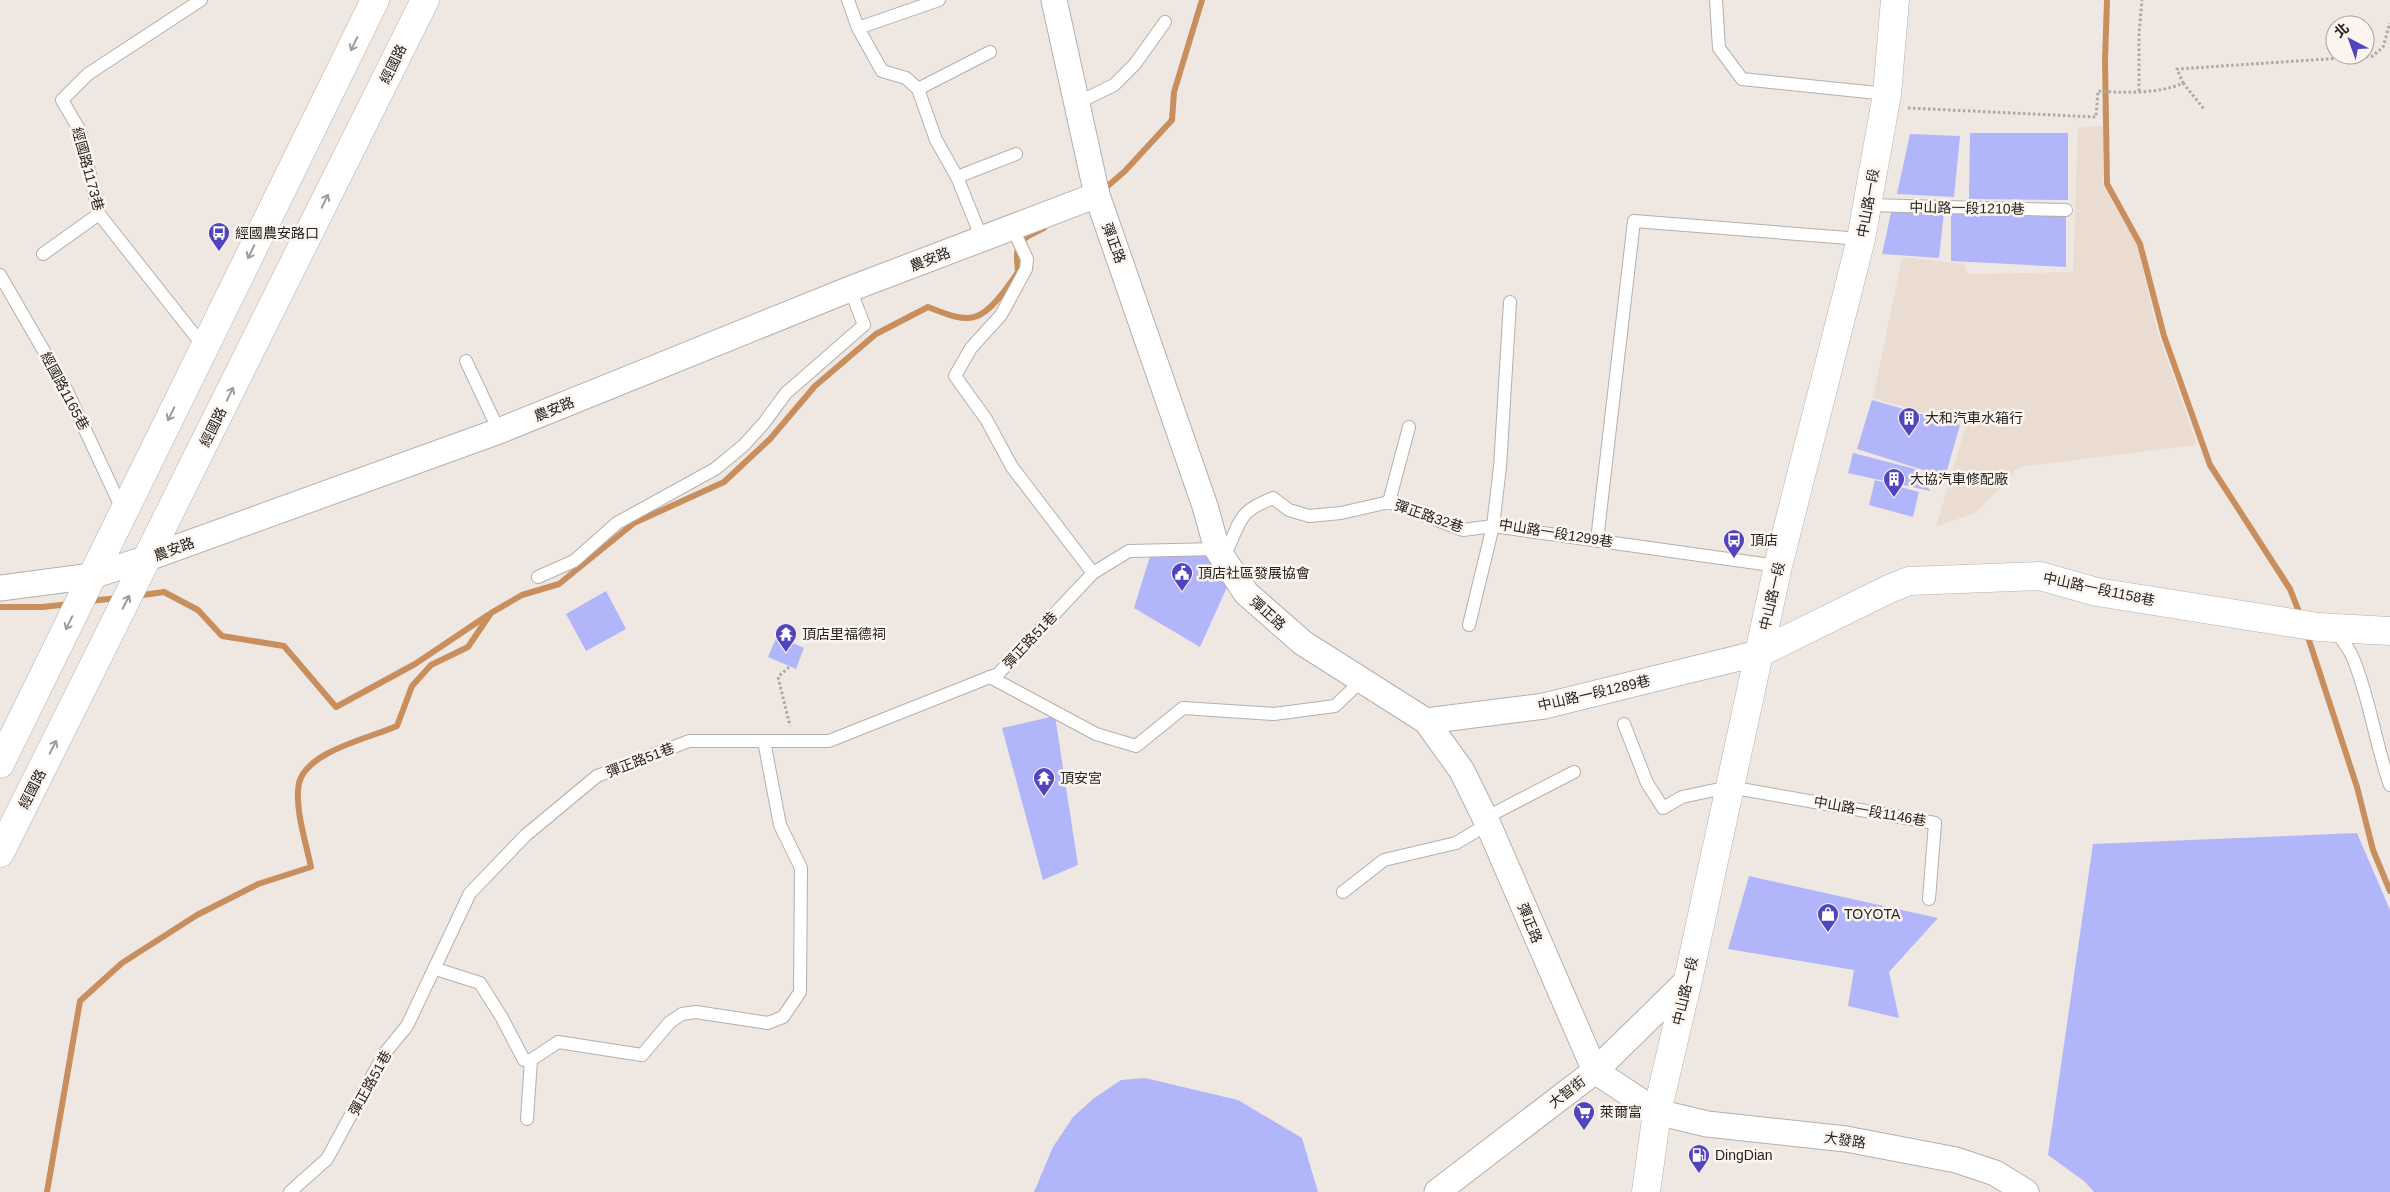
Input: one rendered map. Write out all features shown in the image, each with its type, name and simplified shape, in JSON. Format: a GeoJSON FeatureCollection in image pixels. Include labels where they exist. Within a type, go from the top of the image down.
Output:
{"type":"FeatureCollection","features":[{"type":"Feature","properties":{"kind":"street"},"geometry":{"type":"LineString","coordinates":[[0,764],[123,510],[375,0]]}},
{"type":"Feature","properties":{"kind":"street","name":"經國路"},"geometry":{"type":"LineString","coordinates":[[0,853],[425,0]]}},
{"type":"Feature","properties":{"kind":"street","name":"彈正路"},"geometry":{"type":"LineString","coordinates":[[1054,0],[1063,33],[1075,104],[1097,195],[1192,468],[1217,549],[1246,593],[1303,644],[1426,721],[1462,771],[1486,821],[1595,1071]]}},
{"type":"Feature","properties":{"kind":"street","name":"中山路一段"},"geometry":{"type":"LineString","coordinates":[[1646,1192],[1657,1112],[1688,980],[1778,566],[1861,239],[1886,100],[1895,0]]}},
{"type":"Feature","properties":{"kind":"street","name":"農安路"},"geometry":{"type":"LineString","coordinates":[[0,588],[92,576],[148,558],[498,431],[850,289],[1097,195]]}},
{"type":"Feature","properties":{"kind":"street","name":"中山路一段1158巷"},"geometry":{"type":"LineString","coordinates":[[1759,653],[1889,589],[1909,582],[2040,576],[2097,592],[2314,626],[2390,631]]}},
{"type":"Feature","properties":{"kind":"street","name":"中山路一段1289巷"},"geometry":{"type":"LineString","coordinates":[[1426,721],[1544,706],[1759,653]]}},
{"type":"Feature","properties":{"kind":"street","name":"大智街"},"geometry":{"type":"LineString","coordinates":[[1437,1192],[1595,1071],[1688,980]]}},
{"type":"Feature","properties":{"kind":"street"},"geometry":{"type":"LineString","coordinates":[[1595,1071],[1657,1112]]}},
{"type":"Feature","properties":{"kind":"street","name":"大發路"},"geometry":{"type":"LineString","coordinates":[[1657,1112],[1707,1124],[1846,1139],[1956,1160],[1995,1173],[2026,1192]]}},
{"type":"Feature","properties":{"kind":"lane","name":"經國路1173巷"},"geometry":{"type":"LineString","coordinates":[[201,0],[88,74],[62,100],[80,131],[99,214],[204,347]]}},
{"type":"Feature","properties":{"kind":"lane"},"geometry":{"type":"LineString","coordinates":[[848,0],[858,28],[882,70],[906,78],[918,89],[936,140],[957,177],[982,239]]}},
{"type":"Feature","properties":{"kind":"lane"},"geometry":{"type":"LineString","coordinates":[[858,28],[939,0]]}},
{"type":"Feature","properties":{"kind":"lane"},"geometry":{"type":"LineString","coordinates":[[1716,0],[1719,48],[1742,79],[1886,100]]}},
{"type":"Feature","properties":{"kind":"lane"},"geometry":{"type":"LineString","coordinates":[[1075,104],[1114,84],[1135,64],[1165,22]]}},
{"type":"Feature","properties":{"kind":"lane"},"geometry":{"type":"LineString","coordinates":[[918,89],[990,52]]}},
{"type":"Feature","properties":{"kind":"lane"},"geometry":{"type":"LineString","coordinates":[[957,177],[1016,154]]}},
{"type":"Feature","properties":{"kind":"lane","name":"中山路一段1210巷"},"geometry":{"type":"LineString","coordinates":[[1867,206],[2066,210]]}},
{"type":"Feature","properties":{"kind":"lane"},"geometry":{"type":"LineString","coordinates":[[43,254],[99,214]]}},
{"type":"Feature","properties":{"kind":"lane"},"geometry":{"type":"LineString","coordinates":[[1597,540],[1634,221],[1861,239]]}},
{"type":"Feature","properties":{"kind":"lane"},"geometry":{"type":"LineString","coordinates":[[1012,227],[1027,259],[1026,269],[1001,315],[971,348],[955,376],[986,419],[1012,467],[1093,573]]}},
{"type":"Feature","properties":{"kind":"lane","name":"經國路1165巷"},"geometry":{"type":"LineString","coordinates":[[0,275],[67,391],[123,510]]}},
{"type":"Feature","properties":{"kind":"lane"},"geometry":{"type":"LineString","coordinates":[[538,577],[574,562],[617,523],[715,469],[743,446],[764,423],[786,393],[864,324],[850,289]]}},
{"type":"Feature","properties":{"kind":"lane","name":"中山路一段1299巷"},"geometry":{"type":"LineString","coordinates":[[1510,302],[1500,467],[1493,526],[1778,566]]}},
{"type":"Feature","properties":{"kind":"lane"},"geometry":{"type":"LineString","coordinates":[[466,361],[498,431]]}},
{"type":"Feature","properties":{"kind":"lane"},"geometry":{"type":"LineString","coordinates":[[1389,502],[1409,427]]}},
{"type":"Feature","properties":{"kind":"lane","name":"彈正路32巷"},"geometry":{"type":"LineString","coordinates":[[1217,549],[1229,546],[1242,515],[1259,503],[1273,498],[1289,510],[1309,516],[1341,513],[1389,502],[1463,530],[1493,526]]}},
{"type":"Feature","properties":{"kind":"lane"},"geometry":{"type":"LineString","coordinates":[[1469,625],[1493,526]]}},
{"type":"Feature","properties":{"kind":"lane","name":"彈正路51巷"},"geometry":{"type":"LineString","coordinates":[[290,1192],[327,1159],[384,1054],[407,1026],[436,969],[470,893],[526,836],[597,776],[688,741],[829,741],[998,674],[1093,573],[1129,551],[1217,549]]}},
{"type":"Feature","properties":{"kind":"lane"},"geometry":{"type":"LineString","coordinates":[[2314,626],[2352,656],[2371,712],[2382,761],[2390,785]]}},
{"type":"Feature","properties":{"kind":"lane"},"geometry":{"type":"LineString","coordinates":[[990,677],[1096,734],[1136,746],[1183,708],[1274,714],[1335,706],[1362,680]]}},
{"type":"Feature","properties":{"kind":"lane"},"geometry":{"type":"LineString","coordinates":[[1624,724],[1647,783],[1663,808],[1682,797],[1729,787]]}},
{"type":"Feature","properties":{"kind":"lane"},"geometry":{"type":"LineString","coordinates":[[436,969],[480,983],[502,1018],[524,1060],[531,1060],[558,1042],[642,1055],[670,1022],[682,1014],[696,1012],[768,1023],[783,1017],[800,992],[801,868],[780,825],[764,741]]}},
{"type":"Feature","properties":{"kind":"lane"},"geometry":{"type":"LineString","coordinates":[[1343,892],[1384,860],[1456,843],[1486,821],[1574,772]]}},
{"type":"Feature","properties":{"kind":"lane","name":"中山路一段1146巷"},"geometry":{"type":"LineString","coordinates":[[1729,787],[1935,823],[1929,899]]}},
{"type":"Feature","properties":{"kind":"lane"},"geometry":{"type":"LineString","coordinates":[[527,1119],[531,1060]]}},
{"type":"Feature","properties":{"kind":"path"},"geometry":{"type":"LineString","coordinates":[[2140,91],[2139,33],[2142,0]]}},
{"type":"Feature","properties":{"kind":"path"},"geometry":{"type":"LineString","coordinates":[[2204,110],[2183,83],[2177,69],[2372,56],[2383,48],[2390,23]]}},
{"type":"Feature","properties":{"kind":"path"},"geometry":{"type":"LineString","coordinates":[[1886,100],[2096,117],[2098,91],[2116,93],[2140,91],[2174,87],[2183,83]]}},
{"type":"Feature","properties":{"kind":"path"},"geometry":{"type":"LineString","coordinates":[[790,666],[778,677],[794,741]]}},
{"type":"Feature","properties":{"kind":"shaded area"},"geometry":{"type":"Polygon","coordinates":[[[2103,126],[2103,186],[2137,244],[2157,330],[2197,445],[2019,467],[1977,512],[1936,527],[1966,425],[1873,398],[1902,257],[1964,264],[1967,274],[2073,272],[2078,127],[2103,126]]]}},
{"type":"Feature","properties":{"kind":"building"},"geometry":{"type":"Polygon","coordinates":[[[1970,133],[2068,133],[2068,200],[1969,199],[1970,133]]]}},
{"type":"Feature","properties":{"kind":"building"},"geometry":{"type":"Polygon","coordinates":[[[1910,134],[1960,136],[1954,197],[1897,194],[1910,134]]]}},
{"type":"Feature","properties":{"kind":"building"},"geometry":{"type":"Polygon","coordinates":[[[1892,208],[1944,212],[1939,258],[1882,254],[1892,208]]]}},
{"type":"Feature","properties":{"kind":"building"},"geometry":{"type":"Polygon","coordinates":[[[1951,211],[2066,213],[2066,267],[1951,261],[1951,211]]]}},
{"type":"Feature","properties":{"kind":"building","name":"大和汽車水箱行"},"geometry":{"type":"Polygon","coordinates":[[[1872,400],[1960,425],[1945,477],[1857,449],[1872,400]]]}},
{"type":"Feature","properties":{"kind":"building"},"geometry":{"type":"Polygon","coordinates":[[[1853,453],[1919,470],[1930,491],[1848,473],[1853,453]]]}},
{"type":"Feature","properties":{"kind":"building","name":"大協汽車修配廠"},"geometry":{"type":"Polygon","coordinates":[[[1875,480],[1919,492],[1913,517],[1869,505],[1875,480]]]}},
{"type":"Feature","properties":{"kind":"building","name":"頂店社區發展協會"},"geometry":{"type":"Polygon","coordinates":[[[1213,551],[1232,576],[1200,647],[1134,608],[1151,553],[1213,551]]]}},
{"type":"Feature","properties":{"kind":"building"},"geometry":{"type":"Polygon","coordinates":[[[606,591],[626,629],[586,651],[566,614],[606,591]]]}},
{"type":"Feature","properties":{"kind":"building","name":"頂店里福德祠"},"geometry":{"type":"Polygon","coordinates":[[[777,636],[804,648],[796,669],[768,657],[777,636]]]}},
{"type":"Feature","properties":{"kind":"building","name":"頂安宮"},"geometry":{"type":"Polygon","coordinates":[[[1055,716],[1078,865],[1043,880],[1002,728],[1055,716]]]}},
{"type":"Feature","properties":{"kind":"building"},"geometry":{"type":"Polygon","coordinates":[[[2357,833],[2390,910],[2390,1192],[2094,1192],[2084,1181],[2048,1155],[2093,844],[2357,833]]]}},
{"type":"Feature","properties":{"kind":"building","name":"TOYOTA"},"geometry":{"type":"Polygon","coordinates":[[[1749,876],[1938,918],[1889,972],[1899,1018],[1848,1006],[1854,970],[1728,949],[1749,876]]]}},
{"type":"Feature","properties":{"kind":"building"},"geometry":{"type":"Polygon","coordinates":[[[1145,1078],[1238,1100],[1302,1138],[1318,1192],[1034,1192],[1053,1147],[1073,1117],[1093,1099],[1121,1080],[1145,1078]]]}},
{"type":"Feature","properties":{"kind":"waterway"},"geometry":{"type":"LineString","coordinates":[[1102,191],[1125,171],[1172,120],[1174,92],[1202,0]]}},
{"type":"Feature","properties":{"kind":"waterway"},"geometry":{"type":"LineString","coordinates":[[2107,0],[2105,60],[2107,184],[2140,244],[2164,336],[2210,465],[2290,589],[2301,617]]}},
{"type":"Feature","properties":{"kind":"waterway"},"geometry":{"type":"LineString","coordinates":[[47,1192],[80,1001],[122,963],[197,915],[258,884],[311,867],[301,825],[298,792],[299,783],[304,772],[314,762],[341,747],[397,726],[412,686],[431,665],[468,647],[491,613],[522,595],[559,584],[634,523],[724,482],[770,439],[815,386],[876,334],[928,307],[963,318],[974,317],[986,311],[999,298],[1018,272],[1017,255],[1020,244],[1028,236],[1044,228]]}},
{"type":"Feature","properties":{"kind":"waterway"},"geometry":{"type":"LineString","coordinates":[[136,596],[164,592],[198,610],[222,636],[284,646],[336,707],[415,664],[488,615]]}},
{"type":"Feature","properties":{"kind":"waterway"},"geometry":{"type":"LineString","coordinates":[[89,601],[119,598]]}},
{"type":"Feature","properties":{"kind":"waterway"},"geometry":{"type":"LineString","coordinates":[[0,607],[43,607],[69,604]]}},
{"type":"Feature","properties":{"kind":"waterway"},"geometry":{"type":"LineString","coordinates":[[2306,631],[2357,787],[2373,850],[2390,891]]}},
{"type":"Feature","properties":{"kind":"place","name":"經國農安路口"},"geometry":{"type":"Point","coordinates":[219,252]}},
{"type":"Feature","properties":{"kind":"place","name":"大和汽車水箱行"},"geometry":{"type":"Point","coordinates":[1909,437]}},
{"type":"Feature","properties":{"kind":"place","name":"大協汽車修配廠"},"geometry":{"type":"Point","coordinates":[1894,498]}},
{"type":"Feature","properties":{"kind":"place","name":"頂店"},"geometry":{"type":"Point","coordinates":[1734,559]}},
{"type":"Feature","properties":{"kind":"place","name":"頂店社區發展協會"},"geometry":{"type":"Point","coordinates":[1182,592]}},
{"type":"Feature","properties":{"kind":"place","name":"頂店里福德祠"},"geometry":{"type":"Point","coordinates":[786,653]}},
{"type":"Feature","properties":{"kind":"place","name":"頂安宮"},"geometry":{"type":"Point","coordinates":[1044,797]}},
{"type":"Feature","properties":{"kind":"place","name":"TOYOTA"},"geometry":{"type":"Point","coordinates":[1828,933]}},
{"type":"Feature","properties":{"kind":"place","name":"萊爾富"},"geometry":{"type":"Point","coordinates":[1584,1131]}},
{"type":"Feature","properties":{"kind":"place","name":"DingDian"},"geometry":{"type":"Point","coordinates":[1699,1174]}}]}
